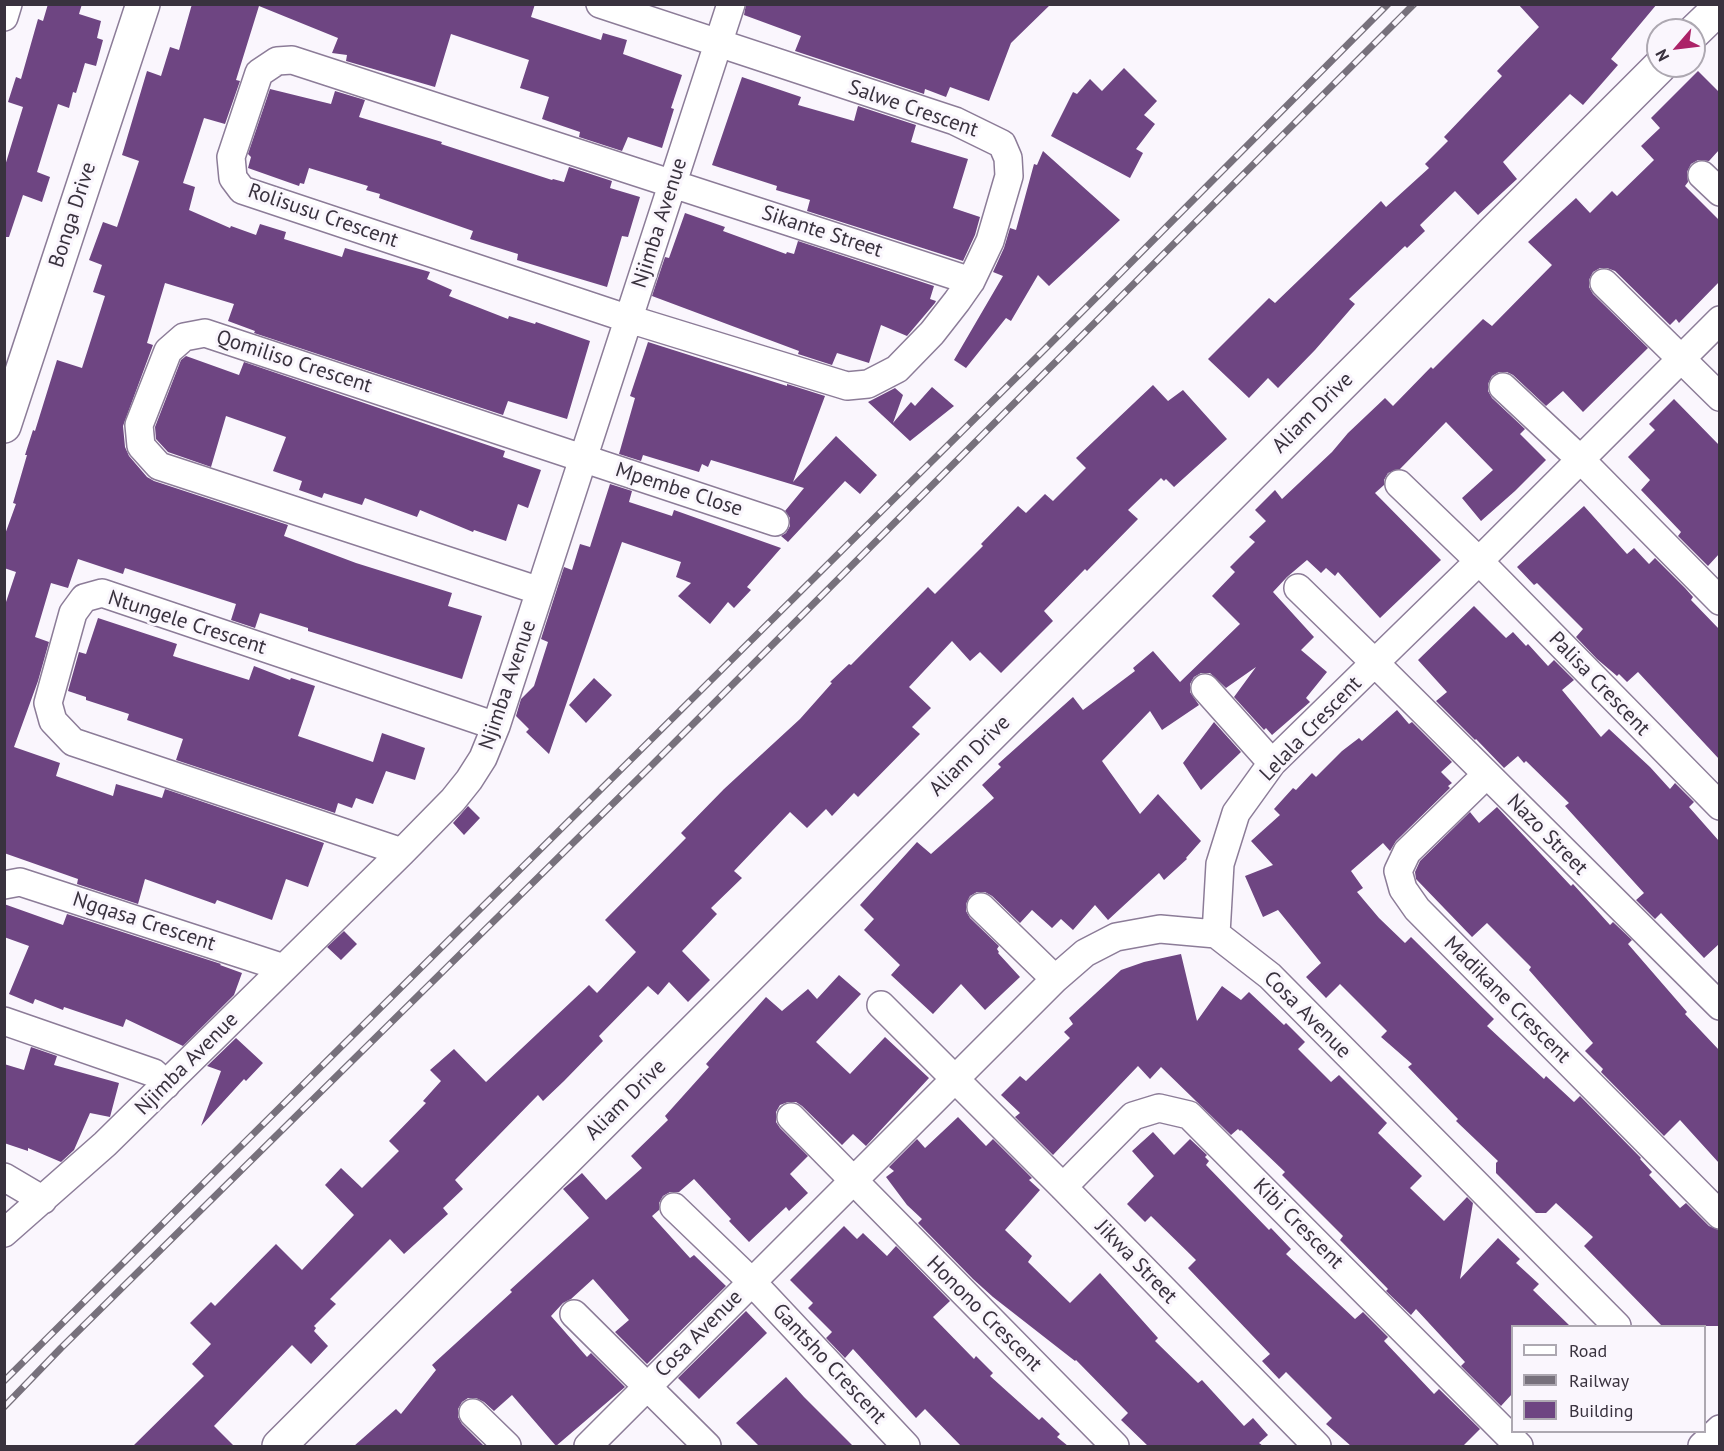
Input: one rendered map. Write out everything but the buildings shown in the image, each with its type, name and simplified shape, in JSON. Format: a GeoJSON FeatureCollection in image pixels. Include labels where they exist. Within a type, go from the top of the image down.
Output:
{"type":"FeatureCollection","features":[{"type":"Feature","properties":{"kind":"street"},"geometry":{"type":"LineString","coordinates":[[4,17],[8,4]]}},
{"type":"Feature","properties":{"kind":"street","name":"Bonga Drive"},"geometry":{"type":"LineString","coordinates":[[4,426],[143,4]]}},
{"type":"Feature","properties":{"kind":"street"},"geometry":{"type":"LineString","coordinates":[[600,4],[718,44]]}},
{"type":"Feature","properties":{"kind":"street","name":"Njimba Avenue"},"geometry":{"type":"LineString","coordinates":[[4,1233],[105,1144],[402,852],[453,800],[483,758],[496,726],[731,4]]}},
{"type":"Feature","properties":{"kind":"street"},"geometry":{"type":"LineString","coordinates":[[1706,20],[1719,7]]}},
{"type":"Feature","properties":{"kind":"street","name":"Salwe Crescent"},"geometry":{"type":"LineString","coordinates":[[629,319],[847,386],[868,384],[897,369],[932,333],[971,281],[990,242],[1009,176],[1008,158],[1002,144],[955,121],[718,44]]}},
{"type":"Feature","properties":{"kind":"street","name":"Rolisusu Crescent"},"geometry":{"type":"LineString","coordinates":[[629,319],[242,190],[233,178],[231,157],[259,73],[277,61],[292,60],[673,183]]}},
{"type":"Feature","properties":{"kind":"street","name":"Aliam Drive"},"geometry":{"type":"LineString","coordinates":[[279,1446],[1648,78]]}},
{"type":"Feature","properties":{"kind":"street","name":"Sikante Street"},"geometry":{"type":"LineString","coordinates":[[673,183],[971,281]]}},
{"type":"Feature","properties":{"kind":"street"},"geometry":{"type":"LineString","coordinates":[[1604,283],[1719,397]]}},
{"type":"Feature","properties":{"kind":"street","name":"Lelala Crescent"},"geometry":{"type":"LineString","coordinates":[[1216,934],[1220,864],[1236,813],[1272,763],[1581,460],[1719,320]]}},
{"type":"Feature","properties":{"kind":"street","name":"Qomiliso Crescent"},"geometry":{"type":"LineString","coordinates":[[540,591],[159,466],[141,446],[139,425],[168,351],[184,337],[205,333],[583,459]]}},
{"type":"Feature","properties":{"kind":"street"},"geometry":{"type":"LineString","coordinates":[[1503,387],[1581,460],[1719,601]]}},
{"type":"Feature","properties":{"kind":"street","name":"Mpembe Close"},"geometry":{"type":"LineString","coordinates":[[583,459],[775,522]]}},
{"type":"Feature","properties":{"kind":"street"},"geometry":{"type":"LineString","coordinates":[[1399,484],[1479,561]]}},
{"type":"Feature","properties":{"kind":"street","name":"Palisa Crescent"},"geometry":{"type":"LineString","coordinates":[[1479,561],[1719,807]]}},
{"type":"Feature","properties":{"kind":"street","name":"Lelala Crescent"},"geometry":{"type":"LineString","coordinates":[[1298,588],[1375,663]]}},
{"type":"Feature","properties":{"kind":"street","name":"Ntungele Crescent"},"geometry":{"type":"LineString","coordinates":[[402,852],[73,742],[53,722],[48,703],[73,614],[84,598],[102,593],[496,726]]}},
{"type":"Feature","properties":{"kind":"street","name":"Nazo Street"},"geometry":{"type":"LineString","coordinates":[[1375,663],[1719,1006]]}},
{"type":"Feature","properties":{"kind":"street"},"geometry":{"type":"LineString","coordinates":[[1204,688],[1272,763]]}},
{"type":"Feature","properties":{"kind":"street","name":"Madikane Crescent"},"geometry":{"type":"LineString","coordinates":[[1486,775],[1407,852],[1398,871],[1403,889],[1417,909],[1719,1215]]}},
{"type":"Feature","properties":{"kind":"street","name":"Ngqasa Crescent"},"geometry":{"type":"LineString","coordinates":[[4,885],[20,882],[284,968]]}},
{"type":"Feature","properties":{"kind":"street"},"geometry":{"type":"LineString","coordinates":[[981,907],[1056,979]]}},
{"type":"Feature","properties":{"kind":"street","name":"Cosa Avenue"},"geometry":{"type":"LineString","coordinates":[[588,1446],[1056,979],[1085,953],[1116,937],[1160,929],[1216,934],[1270,976],[1616,1325]]}},
{"type":"Feature","properties":{"kind":"street"},"geometry":{"type":"LineString","coordinates":[[881,1005],[955,1079]]}},
{"type":"Feature","properties":{"kind":"street"},"geometry":{"type":"LineString","coordinates":[[4,1021],[154,1073],[166,1085]]}},
{"type":"Feature","properties":{"kind":"street","name":"Jikwa Street"},"geometry":{"type":"LineString","coordinates":[[955,1079],[1317,1446]]}},
{"type":"Feature","properties":{"kind":"street","name":"Kibi Crescent"},"geometry":{"type":"LineString","coordinates":[[1063,1187],[1133,1116],[1159,1108],[1189,1115],[1519,1446]]}},
{"type":"Feature","properties":{"kind":"street"},"geometry":{"type":"LineString","coordinates":[[791,1117],[854,1181]]}},
{"type":"Feature","properties":{"kind":"street"},"geometry":{"type":"LineString","coordinates":[[4,1178],[44,1200]]}},
{"type":"Feature","properties":{"kind":"street","name":"Honono Crescent"},"geometry":{"type":"LineString","coordinates":[[854,1181],[1114,1446]]}},
{"type":"Feature","properties":{"kind":"street","name":"Cosa Avenue"},"geometry":{"type":"LineString","coordinates":[[674,1207],[752,1282]]}},
{"type":"Feature","properties":{"kind":"street","name":"Gantsho Crescent"},"geometry":{"type":"LineString","coordinates":[[752,1282],[906,1446]]}},
{"type":"Feature","properties":{"kind":"street","name":"Cosa Avenue"},"geometry":{"type":"LineString","coordinates":[[574,1314],[646,1387]]}},
{"type":"Feature","properties":{"kind":"street"},"geometry":{"type":"LineString","coordinates":[[646,1387],[707,1446]]}},
{"type":"Feature","properties":{"kind":"street"},"geometry":{"type":"LineString","coordinates":[[473,1413],[507,1446]]}},
{"type":"Feature","properties":{"kind":"railway"},"geometry":{"type":"LineString","coordinates":[[4,1381],[1044,350],[1388,4]]}},
{"type":"Feature","properties":{"kind":"railway"},"geometry":{"type":"LineString","coordinates":[[4,1407],[646,771],[1414,4]]}}]}
